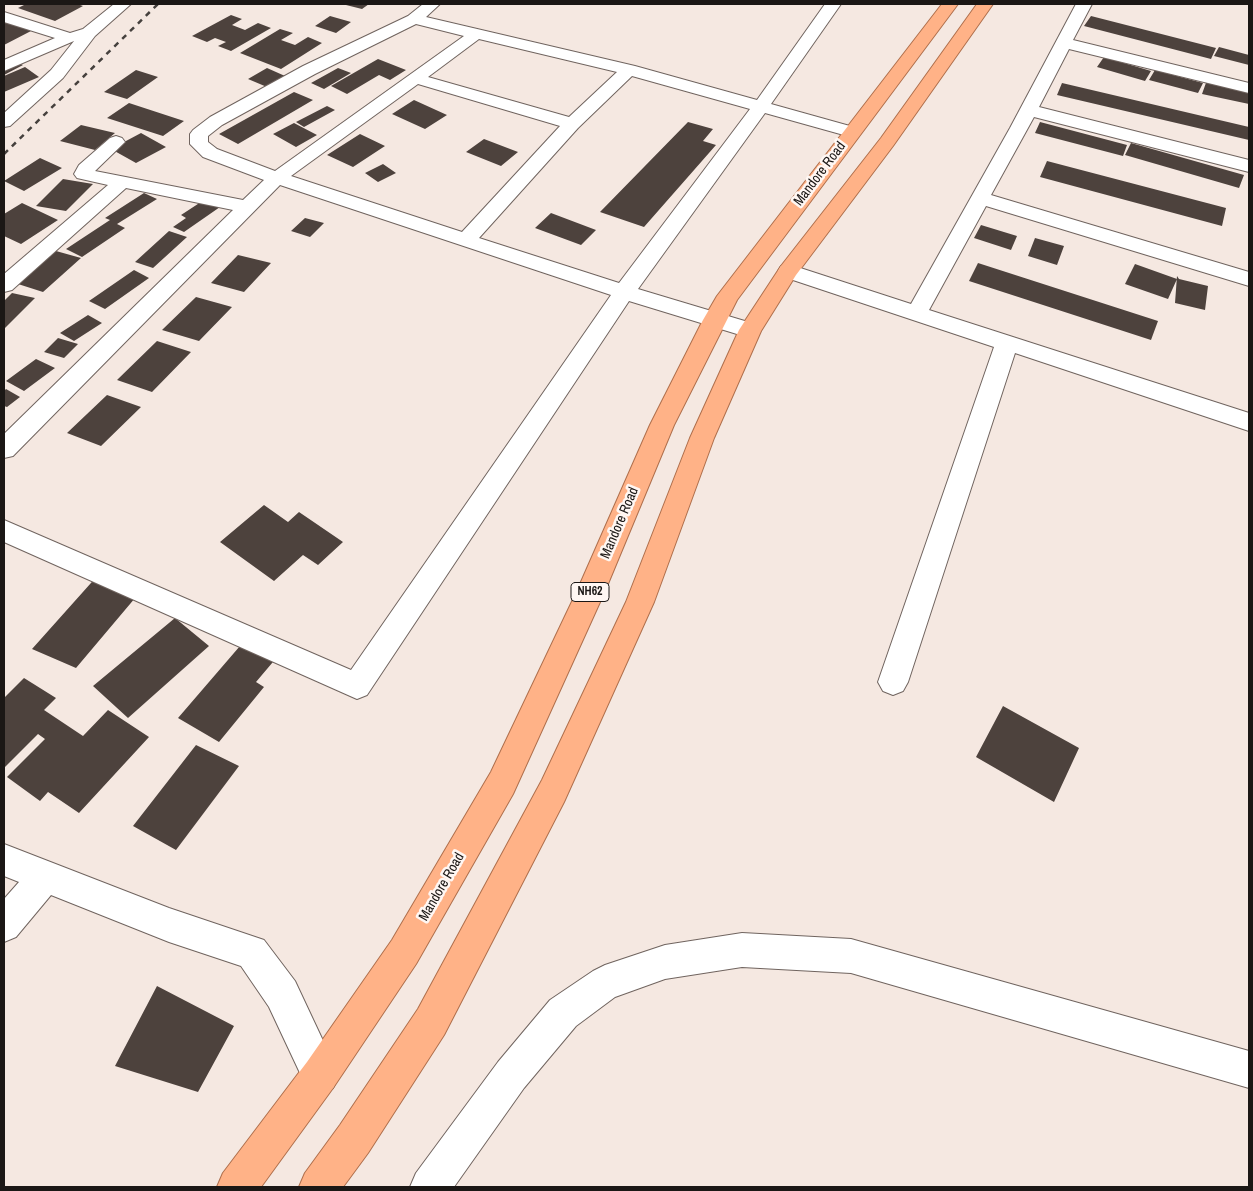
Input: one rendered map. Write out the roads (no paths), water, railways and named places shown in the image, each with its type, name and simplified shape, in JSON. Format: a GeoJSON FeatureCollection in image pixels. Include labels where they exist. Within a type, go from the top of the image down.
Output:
{"type":"FeatureCollection","features":[{"type":"Feature","properties":{"kind":"highway","name":"Mandore Road"},"geometry":{"type":"LineString","coordinates":[[237,1187],[320,1075],[404,952],[502,783],[591,591],[662,425],[714,320],[728,296],[950,4]]}},
{"type":"Feature","properties":{"kind":"highway"},"geometry":{"type":"LineString","coordinates":[[319,1187],[354,1139],[431,1022],[554,791],[640,602],[702,438],[750,330],[788,270],[887,142],[985,4]]}},
{"type":"Feature","properties":{"kind":"street"},"geometry":{"type":"LineString","coordinates":[[4,122],[57,74],[89,33],[123,4]]}},
{"type":"Feature","properties":{"kind":"street"},"geometry":{"type":"LineString","coordinates":[[432,4],[414,20],[309,70],[216,121],[199,134],[199,144],[210,153],[277,178],[624,292],[750,330]]}},
{"type":"Feature","properties":{"kind":"street"},"geometry":{"type":"LineString","coordinates":[[4,530],[357,686],[624,292],[760,108],[833,4]]}},
{"type":"Feature","properties":{"kind":"street"},"geometry":{"type":"LineString","coordinates":[[917,312],[1029,110],[1084,4]]}},
{"type":"Feature","properties":{"kind":"street"},"geometry":{"type":"LineString","coordinates":[[4,17],[56,32],[68,38]]}},
{"type":"Feature","properties":{"kind":"street"},"geometry":{"type":"LineString","coordinates":[[414,20],[630,70],[851,132]]}},
{"type":"Feature","properties":{"kind":"street"},"geometry":{"type":"LineString","coordinates":[[4,66],[68,38],[89,33]]}},
{"type":"Feature","properties":{"kind":"street"},"geometry":{"type":"LineString","coordinates":[[4,449],[277,178],[475,35]]}},
{"type":"Feature","properties":{"kind":"street"},"geometry":{"type":"LineString","coordinates":[[1064,43],[1249,88]]}},
{"type":"Feature","properties":{"kind":"street"},"geometry":{"type":"LineString","coordinates":[[466,240],[572,124],[630,70]]}},
{"type":"Feature","properties":{"kind":"street"},"geometry":{"type":"LineString","coordinates":[[415,78],[572,124]]}},
{"type":"Feature","properties":{"kind":"street"},"geometry":{"type":"LineString","coordinates":[[1029,110],[1249,166]]}},
{"type":"Feature","properties":{"kind":"street"},"geometry":{"type":"LineString","coordinates":[[116,142],[86,169],[84,174],[247,207]]}},
{"type":"Feature","properties":{"kind":"street"},"geometry":{"type":"LineString","coordinates":[[4,285],[122,182]]}},
{"type":"Feature","properties":{"kind":"street"},"geometry":{"type":"LineString","coordinates":[[980,198],[1249,279]]}},
{"type":"Feature","properties":{"kind":"street"},"geometry":{"type":"LineString","coordinates":[[788,270],[1249,422]]}},
{"type":"Feature","properties":{"kind":"street"},"geometry":{"type":"LineString","coordinates":[[893,682],[1007,342]]}},
{"type":"Feature","properties":{"kind":"street"},"geometry":{"type":"LineString","coordinates":[[4,860],[169,924],[252,952],[282,994],[320,1075]]}},
{"type":"Feature","properties":{"kind":"street"},"geometry":{"type":"LineString","coordinates":[[4,925],[46,876]]}},
{"type":"Feature","properties":{"kind":"street"},"geometry":{"type":"LineString","coordinates":[[430,1187],[511,1075],[563,1013],[605,984],[665,962],[742,950],[851,956],[1249,1070]]}},
{"type":"Feature","properties":{"kind":"railway"},"geometry":{"type":"LineString","coordinates":[[4,154],[158,4]]}}]}
